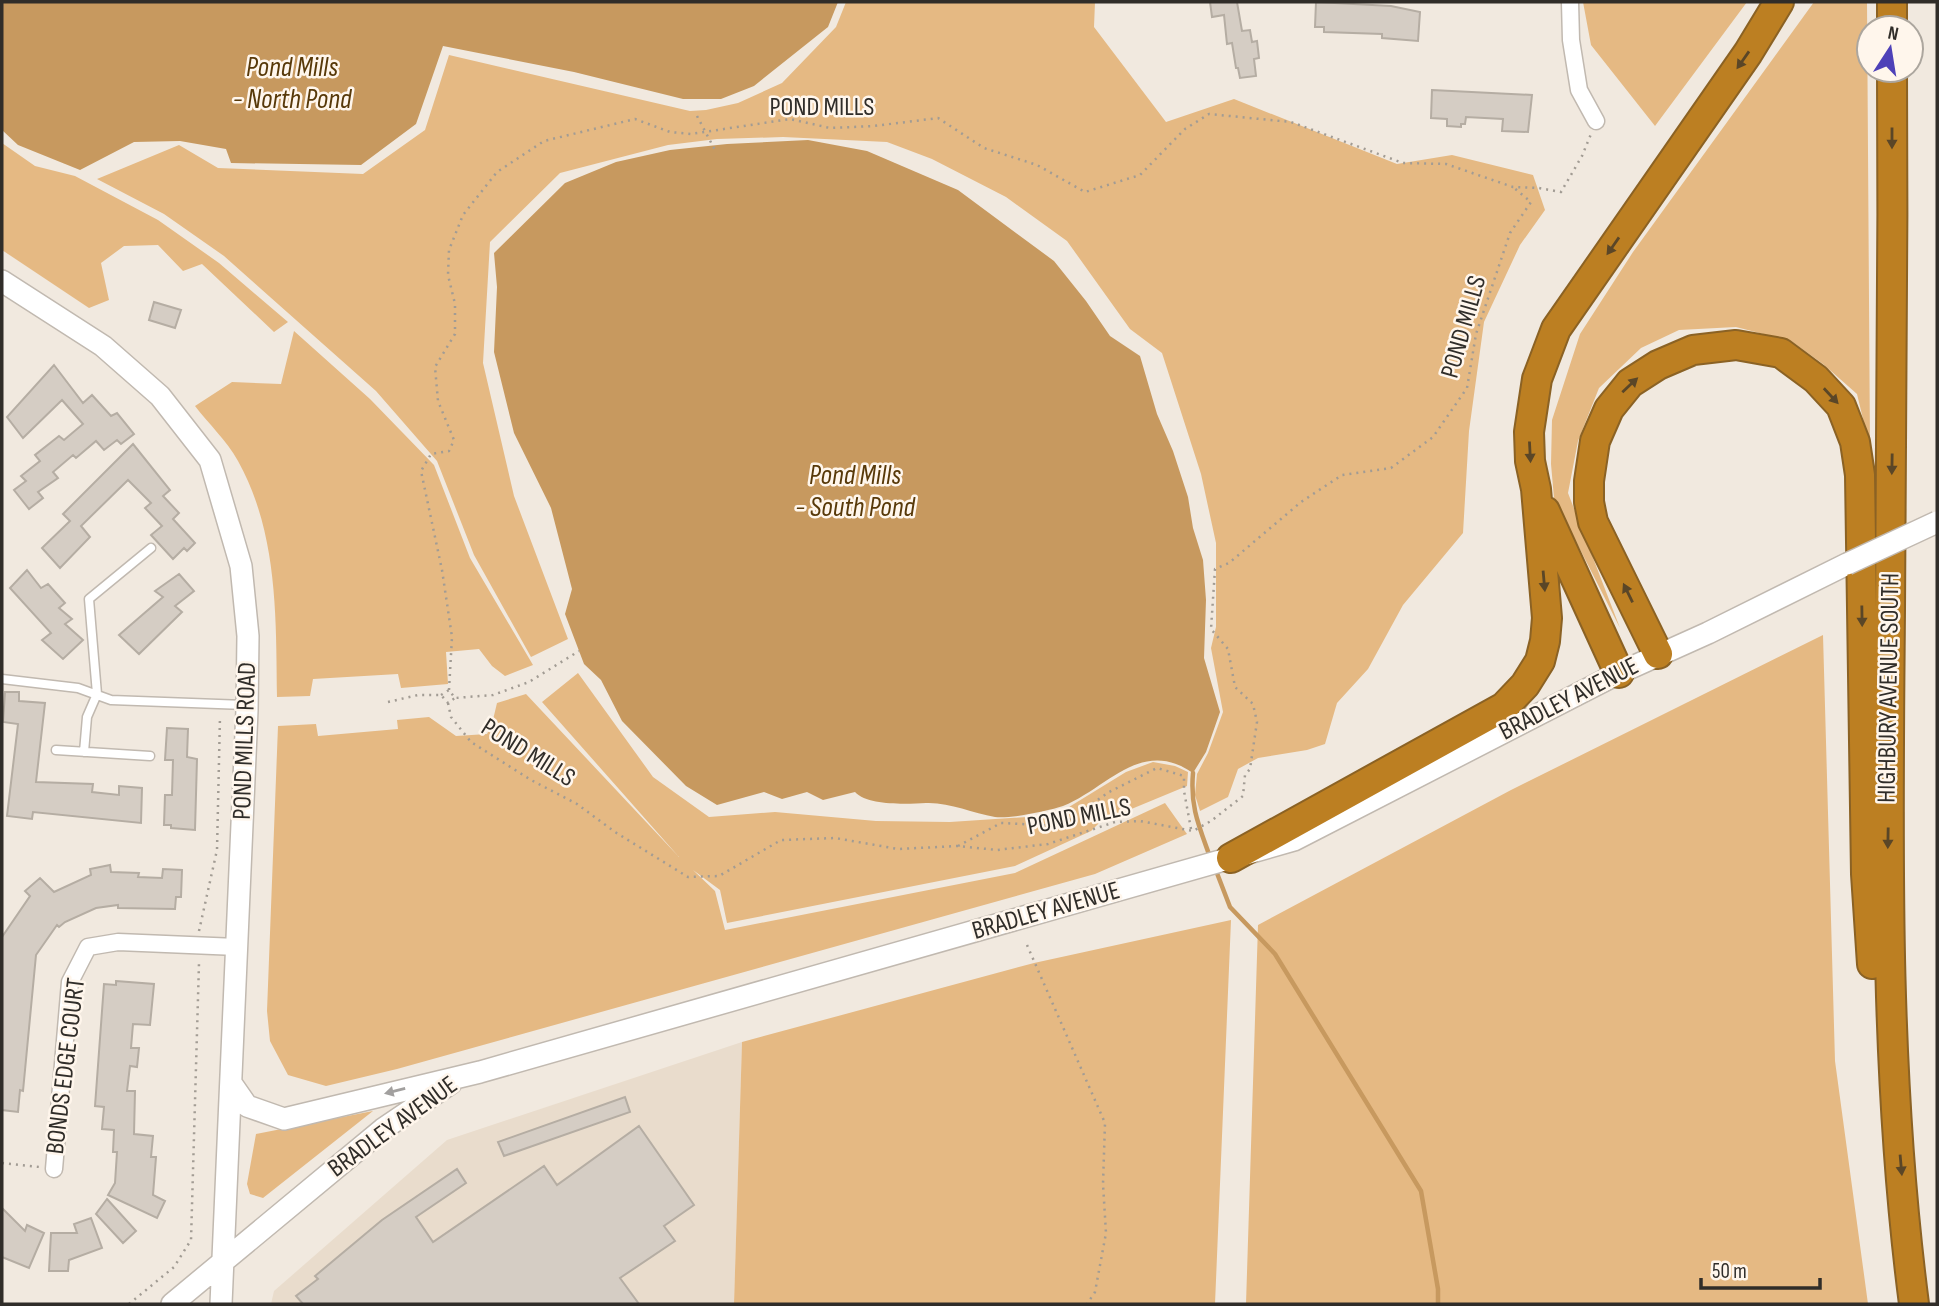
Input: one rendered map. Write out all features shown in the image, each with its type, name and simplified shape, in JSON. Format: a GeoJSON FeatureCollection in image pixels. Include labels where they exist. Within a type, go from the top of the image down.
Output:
{"type":"FeatureCollection","features":[{"type":"Feature","properties":{"kind":"highway"},"geometry":{"type":"LineString","coordinates":[[1231,858],[1504,707],[1525,685],[1540,661],[1547,618],[1536,489],[1530,461],[1529,432],[1537,379],[1556,329],[1748,53],[1779,2]]}},
{"type":"Feature","properties":{"kind":"highway","name":"HIGHBURY AVENUE SOUTH"},"geometry":{"type":"LineString","coordinates":[[1892,84],[1893,420],[1887,865],[1895,1097],[1914,1304]]}},
{"type":"Feature","properties":{"kind":"highway"},"geometry":{"type":"LineString","coordinates":[[1658,654],[1593,522],[1589,481],[1595,441],[1609,409],[1630,383],[1658,365],[1693,350],[1736,345],[1781,353],[1816,379],[1840,406],[1855,442],[1860,475],[1866,874],[1876,1016],[1895,1097]]}},
{"type":"Feature","properties":{"kind":"highway"},"geometry":{"type":"LineString","coordinates":[[1536,489],[1619,673]]}},
{"type":"Feature","properties":{"kind":"main road","name":"POND MILLS ROAD"},"geometry":{"type":"LineString","coordinates":[[2,281],[103,346],[160,396],[210,460],[241,566],[248,636],[221,1304]]}},
{"type":"Feature","properties":{"kind":"main road","name":"BRADLEY AVENUE"},"geometry":{"type":"LineString","coordinates":[[173,1304],[383,1129],[462,1075],[1294,840],[1619,673],[1937,522]]}},
{"type":"Feature","properties":{"kind":"main road"},"geometry":{"type":"LineString","coordinates":[[231,1083],[247,1105],[284,1119],[462,1075]]}},
{"type":"Feature","properties":{"kind":"street"},"geometry":{"type":"LineString","coordinates":[[1570,2],[1571,40],[1579,90],[1596,121]]}},
{"type":"Feature","properties":{"kind":"street","name":"BONDS EDGE COURT"},"geometry":{"type":"LineString","coordinates":[[54,1169],[70,982],[88,947],[118,942],[237,947]]}},
{"type":"Feature","properties":{"kind":"lane"},"geometry":{"type":"LineString","coordinates":[[84,752],[87,717],[97,694],[89,599],[151,548]]}},
{"type":"Feature","properties":{"kind":"lane"},"geometry":{"type":"LineString","coordinates":[[2,679],[78,688],[111,700],[246,705]]}},
{"type":"Feature","properties":{"kind":"lane"},"geometry":{"type":"LineString","coordinates":[[56,750],[150,757]]}},
{"type":"Feature","properties":{"kind":"path","name":"POND MILLS"},"geometry":{"type":"LineString","coordinates":[[455,698],[449,690],[452,637],[442,570],[421,471],[431,454],[449,451],[454,440],[438,401],[435,367],[455,334],[455,304],[449,275],[449,250],[463,215],[497,172],[544,141],[635,119],[670,132],[691,134],[790,119],[831,128],[938,118],[984,148],[1037,165],[1085,192],[1140,175],[1185,129],[1209,114],[1291,122],[1403,163],[1446,164],[1514,187],[1561,192],[1582,156],[1596,121]]}},
{"type":"Feature","properties":{"kind":"path"},"geometry":{"type":"LineString","coordinates":[[697,116],[715,150]]}},
{"type":"Feature","properties":{"kind":"path","name":"POND MILLS"},"geometry":{"type":"LineString","coordinates":[[441,695],[448,703],[451,717],[471,742],[531,780],[577,804],[615,832],[688,877],[719,876],[781,840],[835,838],[898,849],[958,846],[998,850],[1048,844],[1115,822],[1140,821],[1193,831],[1243,796],[1257,722],[1253,704],[1235,687],[1228,649],[1211,629],[1215,569],[1229,563],[1301,502],[1342,475],[1391,468],[1433,437],[1467,388],[1476,334],[1510,233],[1531,202],[1514,187]]}},
{"type":"Feature","properties":{"kind":"path","name":"POND MILLS"},"geometry":{"type":"LineString","coordinates":[[448,703],[455,698],[493,695],[529,682],[579,651]]}},
{"type":"Feature","properties":{"kind":"path"},"geometry":{"type":"LineString","coordinates":[[388,702],[418,695],[441,695],[449,690]]}},
{"type":"Feature","properties":{"kind":"path"},"geometry":{"type":"LineString","coordinates":[[129,1304],[174,1267],[191,1240],[199,923],[217,850],[220,704]]}},
{"type":"Feature","properties":{"kind":"path"},"geometry":{"type":"LineString","coordinates":[[958,846],[1001,823],[1060,826],[1108,792],[1157,768],[1184,776],[1191,830]]}},
{"type":"Feature","properties":{"kind":"path"},"geometry":{"type":"LineString","coordinates":[[1027,945],[1105,1123],[1103,1184],[1106,1233],[1095,1292],[1087,1304]]}},
{"type":"Feature","properties":{"kind":"path"},"geometry":{"type":"LineString","coordinates":[[2,1163],[54,1169]]}},
{"type":"Feature","properties":{"kind":"shaded area"},"geometry":{"type":"Polygon","coordinates":[[[846,2],[1095,2],[1094,27],[1166,122],[1234,99],[1397,164],[1452,155],[1533,175],[1545,210],[1520,245],[1484,322],[1469,431],[1463,533],[1403,605],[1368,669],[1337,703],[1325,744],[1307,750],[1258,758],[1238,769],[1228,797],[1200,811],[1195,795],[1197,774],[1223,712],[1211,648],[1216,627],[1216,543],[1201,474],[1162,353],[1130,329],[1067,241],[1006,197],[932,159],[887,142],[783,137],[717,139],[668,145],[560,173],[490,242],[483,363],[514,496],[568,639],[531,657],[474,555],[437,461],[376,391],[224,256],[164,214],[97,179],[179,145],[218,168],[363,174],[425,130],[449,55],[690,111],[738,103],[782,83],[836,27],[846,2]]]}},
{"type":"Feature","properties":{"kind":"shaded area"},"geometry":{"type":"Polygon","coordinates":[[[1583,2],[1747,2],[1655,126],[1591,45],[1583,2]]]}},
{"type":"Feature","properties":{"kind":"shaded area"},"geometry":{"type":"Polygon","coordinates":[[[1814,2],[1867,2],[1867,14],[1855,14],[1855,84],[1868,84],[1870,448],[1857,394],[1823,364],[1791,341],[1736,327],[1679,330],[1641,348],[1599,388],[1578,441],[1568,493],[1620,628],[1554,498],[1551,464],[1552,420],[1580,334],[1633,252],[1814,2]]]}},
{"type":"Feature","properties":{"kind":"shaded area"},"geometry":{"type":"Polygon","coordinates":[[[2,143],[35,166],[75,176],[158,220],[219,263],[288,322],[274,332],[202,264],[183,271],[158,245],[124,246],[101,263],[109,300],[89,308],[2,250],[2,143]]]}},
{"type":"Feature","properties":{"kind":"shaded area"},"geometry":{"type":"Polygon","coordinates":[[[294,331],[370,399],[434,465],[470,558],[533,665],[505,676],[492,666],[479,649],[446,652],[448,684],[401,688],[398,674],[313,679],[310,696],[277,697],[275,606],[268,546],[261,517],[234,454],[195,406],[232,382],[281,384],[294,331]]]}},
{"type":"Feature","properties":{"kind":"shaded area"},"geometry":{"type":"Polygon","coordinates":[[[1823,635],[1835,1061],[1868,1304],[1246,1304],[1258,925],[1511,790],[1823,635]]]}},
{"type":"Feature","properties":{"kind":"shaded area"},"geometry":{"type":"Polygon","coordinates":[[[578,673],[653,777],[709,817],[775,812],[876,821],[950,822],[1056,815],[1126,772],[1153,762],[1175,766],[1188,772],[1187,786],[1100,822],[1091,831],[1015,866],[727,923],[720,890],[693,870],[715,891],[725,930],[1015,873],[1165,803],[1187,834],[1095,874],[397,1069],[326,1086],[288,1075],[270,1041],[267,1011],[278,726],[316,724],[318,736],[398,729],[397,720],[429,717],[456,736],[487,734],[497,703],[526,694],[679,857],[542,702],[578,673]]]}},
{"type":"Feature","properties":{"kind":"shaded area"},"geometry":{"type":"Polygon","coordinates":[[[1231,920],[1215,1304],[734,1304],[742,1042],[1034,963],[1231,920]]]}},
{"type":"Feature","properties":{"kind":"shaded area"},"geometry":{"type":"Polygon","coordinates":[[[742,1042],[734,1304],[271,1304],[274,1291],[447,1140],[742,1042]]]}},
{"type":"Feature","properties":{"kind":"shaded area"},"geometry":{"type":"Polygon","coordinates":[[[373,1111],[263,1198],[250,1194],[247,1184],[256,1134],[373,1111]]]}},
{"type":"Feature","properties":{"kind":"water","name":"Pond Mills - North Pond"},"geometry":{"type":"Polygon","coordinates":[[[2,2],[838,2],[828,27],[754,86],[721,99],[683,99],[574,72],[443,46],[416,124],[361,165],[231,163],[226,149],[180,141],[134,142],[80,170],[18,145],[2,130],[2,2]]]}},
{"type":"Feature","properties":{"kind":"water","name":"Pond Mills - South Pond"},"geometry":{"type":"Polygon","coordinates":[[[808,140],[867,151],[958,190],[1054,261],[1110,336],[1140,356],[1157,414],[1188,497],[1193,528],[1203,560],[1206,600],[1204,658],[1220,712],[1206,752],[1193,773],[1174,763],[1157,760],[1141,763],[1125,769],[1063,806],[1010,817],[995,817],[935,803],[878,802],[861,797],[855,792],[823,800],[807,792],[782,799],[764,792],[717,805],[686,786],[622,721],[601,680],[584,664],[565,614],[572,589],[551,508],[514,433],[494,352],[497,287],[494,253],[565,183],[616,162],[670,150],[808,140]]]}},
{"type":"Feature","properties":{"kind":"building"},"geometry":{"type":"Polygon","coordinates":[[[1210,2],[1237,2],[1242,31],[1250,30],[1252,42],[1257,41],[1259,58],[1254,59],[1256,76],[1240,78],[1232,43],[1227,44],[1224,15],[1212,17],[1210,2]]]}},
{"type":"Feature","properties":{"kind":"building"},"geometry":{"type":"Polygon","coordinates":[[[1316,2],[1391,6],[1420,12],[1418,41],[1382,38],[1382,34],[1324,32],[1324,27],[1315,27],[1316,2]]]}},
{"type":"Feature","properties":{"kind":"building"},"geometry":{"type":"Polygon","coordinates":[[[1432,90],[1532,95],[1528,132],[1502,131],[1503,119],[1466,117],[1465,124],[1461,124],[1461,127],[1447,126],[1447,119],[1431,118],[1432,90]]]}},
{"type":"Feature","properties":{"kind":"building"},"geometry":{"type":"Polygon","coordinates":[[[154,302],[181,310],[175,328],[149,320],[154,302]]]}},
{"type":"Feature","properties":{"kind":"building"},"geometry":{"type":"Polygon","coordinates":[[[54,365],[83,403],[92,395],[111,416],[117,413],[134,434],[121,444],[117,440],[104,450],[96,441],[76,458],[73,455],[53,472],[58,478],[38,492],[43,498],[29,509],[14,490],[26,481],[21,476],[40,461],[35,455],[59,436],[64,440],[83,424],[62,400],[23,438],[7,417],[54,365]]]}},
{"type":"Feature","properties":{"kind":"building"},"geometry":{"type":"Polygon","coordinates":[[[133,444],[170,490],[163,496],[179,513],[173,519],[195,543],[187,551],[184,548],[173,559],[151,535],[162,526],[145,508],[151,503],[128,480],[81,526],[90,537],[60,568],[42,548],[70,521],[63,514],[133,444]]]}},
{"type":"Feature","properties":{"kind":"building"},"geometry":{"type":"Polygon","coordinates":[[[27,570],[41,588],[48,584],[65,603],[59,608],[72,619],[65,624],[83,640],[63,659],[42,640],[51,633],[10,588],[27,570]]]}},
{"type":"Feature","properties":{"kind":"building"},"geometry":{"type":"Polygon","coordinates":[[[179,574],[194,591],[175,606],[182,612],[139,654],[119,635],[163,597],[155,591],[179,574]]]}},
{"type":"Feature","properties":{"kind":"building"},"geometry":{"type":"Polygon","coordinates":[[[5,692],[19,692],[19,701],[45,703],[36,782],[93,784],[92,792],[119,795],[119,786],[142,788],[141,823],[33,812],[32,819],[7,816],[18,724],[3,722],[5,692]]]}},
{"type":"Feature","properties":{"kind":"building"},"geometry":{"type":"Polygon","coordinates":[[[167,728],[188,729],[187,757],[197,759],[195,830],[164,825],[165,795],[172,795],[173,760],[165,760],[167,728]]]}},
{"type":"Feature","properties":{"kind":"building"},"geometry":{"type":"Polygon","coordinates":[[[110,865],[111,872],[139,873],[138,877],[162,878],[163,869],[182,870],[181,897],[176,897],[175,909],[118,908],[118,905],[96,908],[59,927],[57,925],[36,955],[23,1091],[20,1090],[18,1112],[2,1110],[2,937],[30,896],[25,891],[40,878],[54,892],[91,875],[90,869],[110,865]]]}},
{"type":"Feature","properties":{"kind":"building"},"geometry":{"type":"Polygon","coordinates":[[[116,981],[154,984],[150,1025],[133,1024],[131,1048],[139,1048],[137,1067],[130,1066],[127,1091],[135,1091],[134,1134],[153,1136],[151,1157],[156,1157],[153,1195],[165,1201],[157,1218],[108,1195],[115,1183],[117,1152],[113,1152],[114,1130],[102,1129],[104,1107],[95,1106],[104,984],[116,985],[116,981]]]}},
{"type":"Feature","properties":{"kind":"building"},"geometry":{"type":"Polygon","coordinates":[[[625,1097],[630,1112],[504,1156],[498,1142],[625,1097]]]}},
{"type":"Feature","properties":{"kind":"building"},"geometry":{"type":"Polygon","coordinates":[[[639,1126],[694,1205],[664,1226],[675,1241],[620,1278],[639,1304],[303,1304],[296,1296],[318,1279],[315,1276],[382,1220],[457,1169],[466,1183],[416,1217],[433,1242],[544,1166],[557,1185],[639,1126]]]}},
{"type":"Feature","properties":{"kind":"building"},"geometry":{"type":"Polygon","coordinates":[[[107,1199],[136,1231],[123,1243],[96,1214],[107,1199]]]}},
{"type":"Feature","properties":{"kind":"building"},"geometry":{"type":"Polygon","coordinates":[[[2,1208],[25,1231],[27,1225],[44,1233],[29,1268],[2,1257],[2,1208]]]}},
{"type":"Feature","properties":{"kind":"building"},"geometry":{"type":"Polygon","coordinates":[[[91,1218],[102,1248],[69,1260],[68,1271],[49,1271],[51,1233],[77,1233],[74,1224],[91,1218]]]}},
{"type":"Feature","properties":{"kind":"waterway"},"geometry":{"type":"LineString","coordinates":[[1193,773],[1194,806],[1210,857]]}},
{"type":"Feature","properties":{"kind":"waterway"},"geometry":{"type":"LineString","coordinates":[[1215,868],[1230,907],[1275,954],[1421,1191],[1438,1289],[1438,1304]]}}]}
